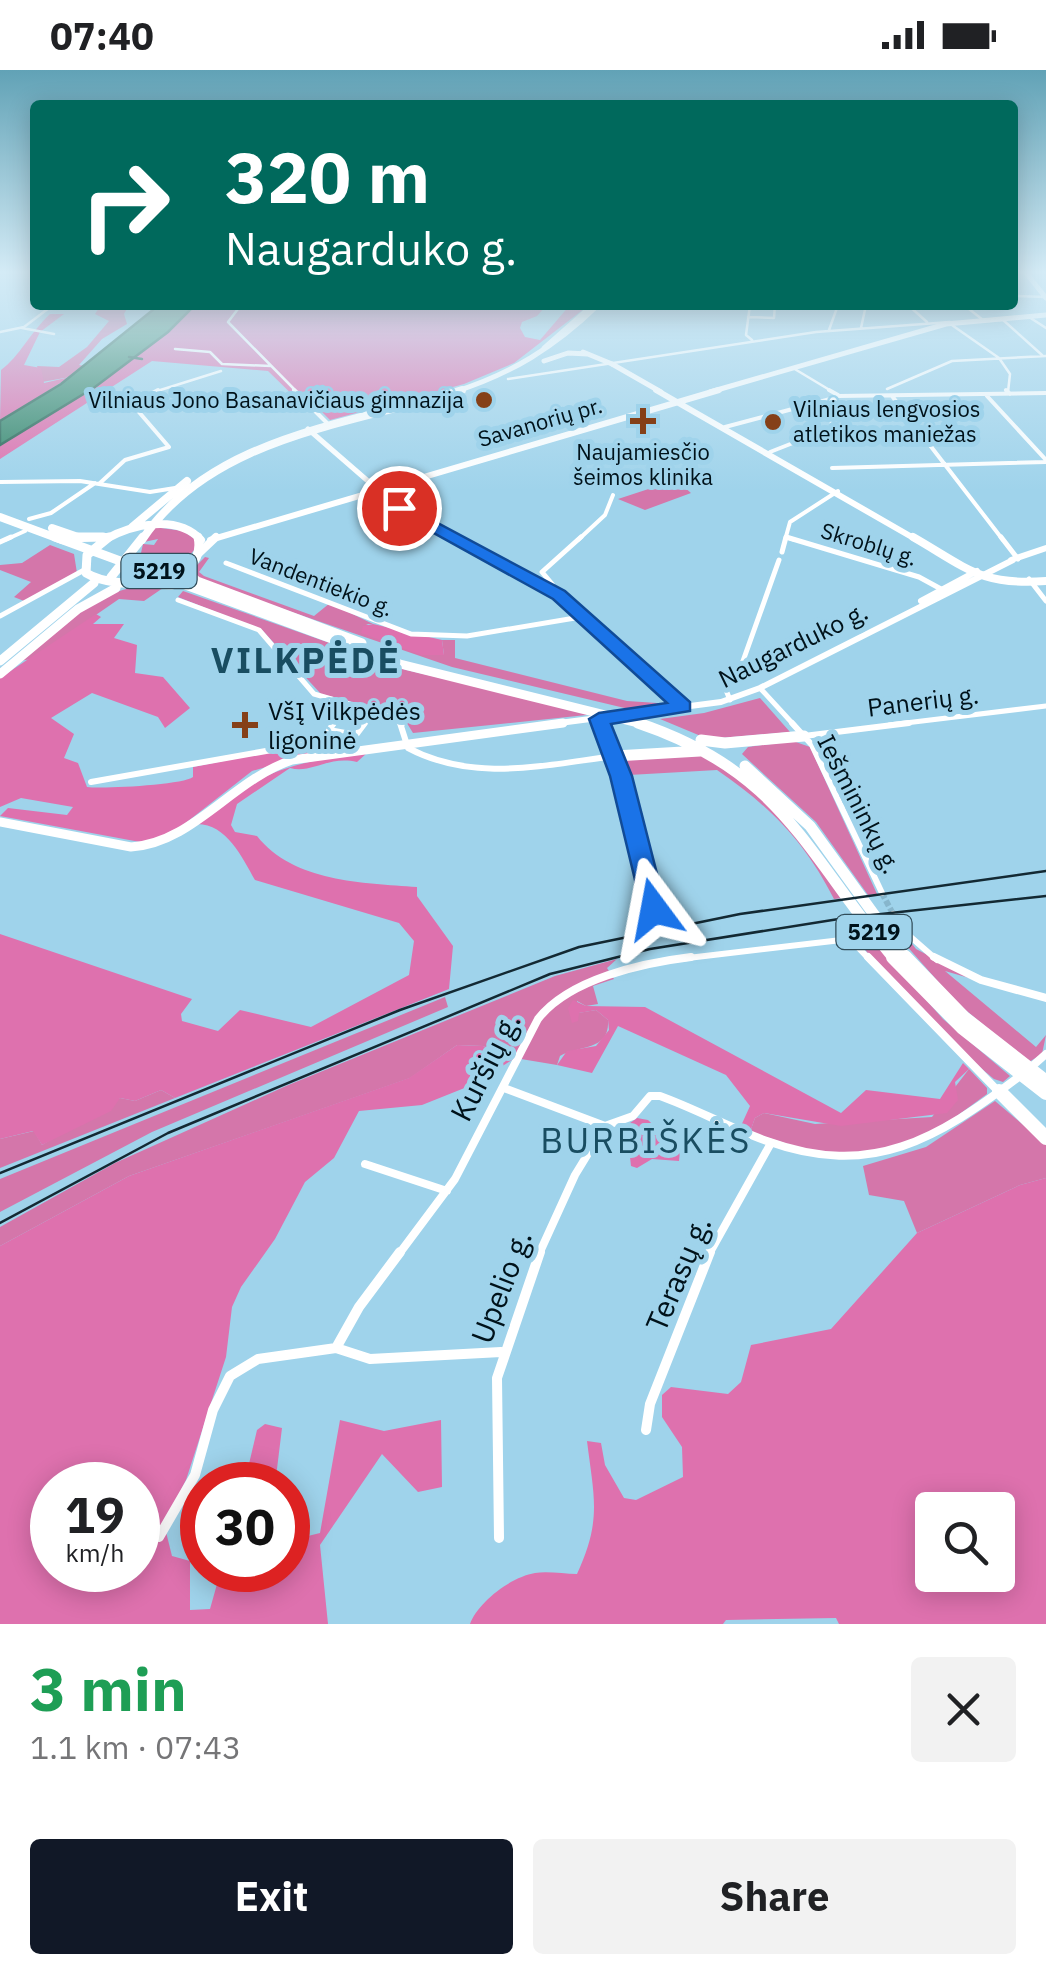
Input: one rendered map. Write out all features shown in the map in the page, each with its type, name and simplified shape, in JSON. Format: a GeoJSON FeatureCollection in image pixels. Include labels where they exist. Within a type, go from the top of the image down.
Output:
{"type":"FeatureCollection","features":[{"type":"Feature","properties":{"kind":"highway"},"geometry":{"type":"LineString","coordinates":[[282,441],[327,422],[497,374],[545,347]]}},
{"type":"Feature","properties":{"kind":"highway"},"geometry":{"type":"LineString","coordinates":[[488,380],[555,347]]}},
{"type":"Feature","properties":{"kind":"highway"},"geometry":{"type":"LineString","coordinates":[[578,347],[612,364]]}},
{"type":"Feature","properties":{"kind":"highway"},"geometry":{"type":"LineString","coordinates":[[595,347],[612,364]]}},
{"type":"Feature","properties":{"kind":"highway"},"geometry":{"type":"LineString","coordinates":[[127,529],[176,488],[255,450],[565,354],[588,354]]}},
{"type":"Feature","properties":{"kind":"highway"},"geometry":{"type":"LineString","coordinates":[[0,659],[91,578],[131,557],[156,520],[198,482],[255,450],[310,432]]}},
{"type":"Feature","properties":{"kind":"highway"},"geometry":{"type":"LineString","coordinates":[[239,462],[298,436]]}},
{"type":"Feature","properties":{"kind":"highway"},"geometry":{"type":"LineString","coordinates":[[180,526],[170,518],[175,508],[255,450]]}},
{"type":"Feature","properties":{"kind":"highway"},"geometry":{"type":"LineString","coordinates":[[0,515],[29,519],[81,538],[110,536],[156,520],[194,532],[202,542],[190,564],[143,584]]}},
{"type":"Feature","properties":{"kind":"highway"},"geometry":{"type":"LineString","coordinates":[[0,515],[25,532],[79,552],[91,578],[100,583],[176,586],[341,647],[417,669]]}},
{"type":"Feature","properties":{"kind":"highway","name":"5219"},"geometry":{"type":"LineString","coordinates":[[0,515],[417,669],[580,704]]}},
{"type":"Feature","properties":{"kind":"highway"},"geometry":{"type":"LineString","coordinates":[[0,672],[91,578],[110,536]]}},
{"type":"Feature","properties":{"kind":"highway"},"geometry":{"type":"LineString","coordinates":[[190,564],[189,574],[197,581],[366,645]]}},
{"type":"Feature","properties":{"kind":"highway"},"geometry":{"type":"LineString","coordinates":[[0,672],[78,609],[124,586]]}},
{"type":"Feature","properties":{"kind":"highway","name":"5219"},"geometry":{"type":"LineString","coordinates":[[315,631],[653,723],[701,740],[743,765],[780,792],[816,829],[878,921],[932,986],[991,1041],[1046,1082]]}},
{"type":"Feature","properties":{"kind":"highway"},"geometry":{"type":"LineString","coordinates":[[641,754],[662,739],[653,723]]}},
{"type":"Feature","properties":{"kind":"highway","name":"5219"},"geometry":{"type":"LineString","coordinates":[[653,723],[718,757],[797,822],[887,950],[926,994],[970,1036],[1046,1093]]}},
{"type":"Feature","properties":{"kind":"highway"},"geometry":{"type":"LineString","coordinates":[[701,740],[754,742],[804,736]]}},
{"type":"Feature","properties":{"kind":"highway"},"geometry":{"type":"LineString","coordinates":[[743,765],[739,750],[754,742]]}},
{"type":"Feature","properties":{"kind":"highway"},"geometry":{"type":"LineString","coordinates":[[612,750],[641,754],[690,750],[718,757]]}},
{"type":"Feature","properties":{"kind":"highway"},"geometry":{"type":"LineString","coordinates":[[1004,1089],[1046,1138]]}},
{"type":"Feature","properties":{"kind":"main road","name":"Savanorių pr."},"geometry":{"type":"LineString","coordinates":[[194,532],[209,534],[245,526],[860,347]]}},
{"type":"Feature","properties":{"kind":"main road"},"geometry":{"type":"LineString","coordinates":[[612,364],[980,573],[1004,584],[1046,579]]}},
{"type":"Feature","properties":{"kind":"main road"},"geometry":{"type":"LineString","coordinates":[[310,432],[399,508],[548,588],[684,710]]}},
{"type":"Feature","properties":{"kind":"main road","name":"Savanorių pr."},"geometry":{"type":"LineString","coordinates":[[198,555],[211,539],[245,526]]}},
{"type":"Feature","properties":{"kind":"main road","name":"Naugarduko g."},"geometry":{"type":"LineString","coordinates":[[898,616],[941,589],[1046,548]]}},
{"type":"Feature","properties":{"kind":"main road","name":"Naugarduko g."},"geometry":{"type":"LineString","coordinates":[[0,822],[124,846],[153,846],[176,836],[233,789],[265,770],[312,755],[684,710],[730,700],[980,573]]}},
{"type":"Feature","properties":{"kind":"main road"},"geometry":{"type":"LineString","coordinates":[[599,719],[612,750]]}},
{"type":"Feature","properties":{"kind":"street"},"geometry":{"type":"LineString","coordinates":[[252,347],[327,422]]}},
{"type":"Feature","properties":{"kind":"street"},"geometry":{"type":"LineString","coordinates":[[508,379],[725,347]]}},
{"type":"Feature","properties":{"kind":"street"},"geometry":{"type":"LineString","coordinates":[[983,347],[1010,371],[1005,389],[1010,394]]}},
{"type":"Feature","properties":{"kind":"street"},"geometry":{"type":"LineString","coordinates":[[175,349],[210,352],[222,364],[271,366]]}},
{"type":"Feature","properties":{"kind":"street"},"geometry":{"type":"LineString","coordinates":[[887,388],[952,361],[1045,356]]}},
{"type":"Feature","properties":{"kind":"street"},"geometry":{"type":"LineString","coordinates":[[792,368],[836,399]]}},
{"type":"Feature","properties":{"kind":"street"},"geometry":{"type":"LineString","coordinates":[[29,519],[51,513],[125,460],[169,447],[132,404],[168,384],[220,370]]}},
{"type":"Feature","properties":{"kind":"street"},"geometry":{"type":"LineString","coordinates":[[725,427],[826,400],[858,396],[1046,393]]}},
{"type":"Feature","properties":{"kind":"street"},"geometry":{"type":"LineString","coordinates":[[891,395],[1015,559]]}},
{"type":"Feature","properties":{"kind":"street"},"geometry":{"type":"LineString","coordinates":[[986,395],[1046,461]]}},
{"type":"Feature","properties":{"kind":"street"},"geometry":{"type":"LineString","coordinates":[[770,452],[831,428],[836,399]]}},
{"type":"Feature","properties":{"kind":"street"},"geometry":{"type":"LineString","coordinates":[[832,468],[1046,461]]}},
{"type":"Feature","properties":{"kind":"street"},"geometry":{"type":"LineString","coordinates":[[0,482],[97,483],[150,492],[176,488]]}},
{"type":"Feature","properties":{"kind":"street","name":"Skroblų g."},"geometry":{"type":"LineString","coordinates":[[730,700],[726,690],[743,661],[792,520],[838,491]]}},
{"type":"Feature","properties":{"kind":"street"},"geometry":{"type":"LineString","coordinates":[[150,492],[159,500]]}},
{"type":"Feature","properties":{"kind":"street"},"geometry":{"type":"LineString","coordinates":[[548,588],[552,584],[542,572],[606,515],[613,495]]}},
{"type":"Feature","properties":{"kind":"street"},"geometry":{"type":"LineString","coordinates":[[51,513],[51,528]]}},
{"type":"Feature","properties":{"kind":"street"},"geometry":{"type":"LineString","coordinates":[[0,542],[25,532]]}},
{"type":"Feature","properties":{"kind":"street","name":"Skroblų g."},"geometry":{"type":"LineString","coordinates":[[786,537],[919,578],[941,589]]}},
{"type":"Feature","properties":{"kind":"street","name":"Vandentiekio g."},"geometry":{"type":"LineString","coordinates":[[226,563],[358,612],[376,624],[434,638],[456,639],[581,617]]}},
{"type":"Feature","properties":{"kind":"street"},"geometry":{"type":"LineString","coordinates":[[0,616],[91,578]]}},
{"type":"Feature","properties":{"kind":"street"},"geometry":{"type":"LineString","coordinates":[[1030,580],[1046,601]]}},
{"type":"Feature","properties":{"kind":"street"},"geometry":{"type":"LineString","coordinates":[[178,600],[258,630],[310,692],[401,722],[408,748],[460,770],[612,750],[654,909]]}},
{"type":"Feature","properties":{"kind":"street","name":"Iešmininkų g."},"geometry":{"type":"LineString","coordinates":[[760,688],[804,736],[882,893]]}},
{"type":"Feature","properties":{"kind":"street"},"geometry":{"type":"LineString","coordinates":[[326,739],[328,730],[348,704]]}},
{"type":"Feature","properties":{"kind":"street","name":"Panerių g."},"geometry":{"type":"LineString","coordinates":[[804,736],[1046,706]]}},
{"type":"Feature","properties":{"kind":"street"},"geometry":{"type":"LineString","coordinates":[[91,782],[353,736],[374,711]]}},
{"type":"Feature","properties":{"kind":"street"},"geometry":{"type":"LineString","coordinates":[[328,730],[353,736]]}},
{"type":"Feature","properties":{"kind":"street"},"geometry":{"type":"LineString","coordinates":[[893,914],[909,940],[931,956],[1004,987],[1046,998]]}},
{"type":"Feature","properties":{"kind":"street","name":"Kuršių g."},"geometry":{"type":"LineString","coordinates":[[336,1348],[359,1307],[448,1191],[538,1019],[564,994],[673,960],[846,939],[858,942],[930,1024],[1004,1089]]}},
{"type":"Feature","properties":{"kind":"street"},"geometry":{"type":"LineString","coordinates":[[504,1088],[604,1126],[626,1120],[650,1096],[660,1096],[770,1142],[824,1158],[882,1155],[937,1136],[1044,1057]]}},
{"type":"Feature","properties":{"kind":"street","name":"Upelio g."},"geometry":{"type":"LineString","coordinates":[[498,1538],[495,1398],[501,1352],[549,1232],[604,1126]]}},
{"type":"Feature","properties":{"kind":"street","name":"Terasų g."},"geometry":{"type":"LineString","coordinates":[[646,1430],[650,1404],[714,1245],[770,1142]]}},
{"type":"Feature","properties":{"kind":"street"},"geometry":{"type":"LineString","coordinates":[[366,1164],[448,1191]]}},
{"type":"Feature","properties":{"kind":"street"},"geometry":{"type":"LineString","coordinates":[[160,1535],[189,1488],[212,1410],[230,1376],[258,1358],[336,1348],[370,1359],[501,1352]]}},
{"type":"Feature","properties":{"kind":"shaded area"},"geometry":{"type":"Polygon","coordinates":[[[23,347],[33,347],[24,365],[41,368],[44,383],[70,377],[0,421],[1,370],[23,347]]]}},
{"type":"Feature","properties":{"kind":"shaded area"},"geometry":{"type":"Polygon","coordinates":[[[87,347],[95,347],[79,365],[84,366],[70,377],[42,382],[37,366],[59,367],[87,347]]]}},
{"type":"Feature","properties":{"kind":"shaded area"},"geometry":{"type":"Polygon","coordinates":[[[107,347],[149,347],[95,387],[0,445],[0,421],[61,384],[107,347]]]}},
{"type":"Feature","properties":{"kind":"shaded area"},"geometry":{"type":"Polygon","coordinates":[[[148,347],[535,347],[514,363],[464,384],[330,420],[314,404],[304,406],[268,371],[152,361],[0,459],[0,445],[148,347]]]}},
{"type":"Feature","properties":{"kind":"shaded area"},"geometry":{"type":"Polygon","coordinates":[[[676,480],[691,493],[645,510],[618,499],[676,480]]]}},
{"type":"Feature","properties":{"kind":"shaded area"},"geometry":{"type":"Polygon","coordinates":[[[154,527],[183,531],[195,539],[197,547],[175,571],[139,562],[147,555],[141,553],[143,544],[154,545],[158,539],[144,542],[154,527]]]}},
{"type":"Feature","properties":{"kind":"shaded area"},"geometry":{"type":"Polygon","coordinates":[[[50,545],[74,554],[77,573],[24,601],[14,597],[31,582],[0,570],[0,565],[22,563],[50,545]]]}},
{"type":"Feature","properties":{"kind":"shaded area"},"geometry":{"type":"Polygon","coordinates":[[[205,557],[209,558],[199,572],[204,576],[314,616],[330,603],[373,624],[366,624],[444,655],[442,640],[455,640],[455,658],[627,701],[672,704],[633,710],[452,667],[199,580],[191,571],[205,557]]]}},
{"type":"Feature","properties":{"kind":"shaded area"},"geometry":{"type":"Polygon","coordinates":[[[141,586],[163,588],[144,601],[119,599],[32,659],[19,661],[91,604],[141,586]]]}},
{"type":"Feature","properties":{"kind":"shaded area"},"geometry":{"type":"Polygon","coordinates":[[[183,591],[406,670],[596,714],[413,733],[394,712],[321,694],[262,630],[178,597],[183,591]]]}},
{"type":"Feature","properties":{"kind":"shaded area"},"geometry":{"type":"Polygon","coordinates":[[[96,614],[101,617],[93,624],[124,624],[114,638],[137,645],[135,673],[163,677],[190,708],[165,728],[158,717],[92,693],[51,718],[74,734],[64,758],[78,763],[87,787],[174,782],[193,777],[193,767],[324,741],[328,749],[252,771],[169,836],[140,842],[0,816],[8,808],[67,815],[73,807],[21,798],[0,807],[0,678],[96,614]]]}},
{"type":"Feature","properties":{"kind":"shaded area"},"geometry":{"type":"Polygon","coordinates":[[[373,624],[442,640],[444,655],[421,655],[361,633],[363,626],[373,624]]]}},
{"type":"Feature","properties":{"kind":"shaded area"},"geometry":{"type":"Polygon","coordinates":[[[760,698],[790,732],[708,739],[660,719],[704,713],[760,698]]]}},
{"type":"Feature","properties":{"kind":"shaded area"},"geometry":{"type":"Polygon","coordinates":[[[793,741],[810,747],[877,894],[868,895],[816,822],[742,754],[748,747],[793,741]]]}},
{"type":"Feature","properties":{"kind":"shaded area"},"geometry":{"type":"Polygon","coordinates":[[[695,752],[718,761],[761,792],[799,833],[843,898],[834,899],[811,860],[784,827],[754,797],[717,770],[629,775],[620,761],[695,752]]]}},
{"type":"Feature","properties":{"kind":"shaded area"},"geometry":{"type":"Polygon","coordinates":[[[367,753],[357,762],[290,768],[237,804],[231,825],[235,832],[257,836],[272,851],[309,871],[352,881],[417,887],[417,896],[453,946],[449,989],[175,1098],[161,1090],[135,1101],[120,1098],[111,1111],[42,1145],[33,1131],[0,1139],[0,934],[192,999],[181,1014],[182,1021],[218,1031],[240,1010],[311,1027],[409,975],[414,941],[399,923],[255,880],[224,835],[207,825],[196,824],[238,792],[275,772],[315,761],[367,753]]]}},
{"type":"Feature","properties":{"kind":"shaded area"},"geometry":{"type":"Polygon","coordinates":[[[890,915],[916,949],[976,980],[945,971],[1036,1047],[1046,1035],[1042,1054],[1029,1062],[957,1003],[890,927],[883,916],[890,915]]]}},
{"type":"Feature","properties":{"kind":"shaded area"},"geometry":{"type":"Polygon","coordinates":[[[855,919],[943,1019],[1010,1076],[1003,1082],[994,1079],[913,1003],[872,958],[845,920],[855,919]]]}},
{"type":"Feature","properties":{"kind":"shaded area"},"geometry":{"type":"Polygon","coordinates":[[[617,959],[607,968],[614,979],[593,986],[598,1004],[586,1006],[577,1001],[578,1021],[578,1013],[596,1010],[608,1020],[604,1037],[592,1046],[560,1056],[557,1065],[515,1058],[483,1046],[457,1045],[410,1078],[129,1176],[0,1246],[0,1227],[115,1163],[286,1086],[555,976],[617,959]]]}},
{"type":"Feature","properties":{"kind":"shaded area"},"geometry":{"type":"Polygon","coordinates":[[[445,997],[448,1007],[152,1132],[0,1212],[0,1179],[445,997]]]}},
{"type":"Feature","properties":{"kind":"shaded area"},"geometry":{"type":"Polygon","coordinates":[[[573,1000],[586,1006],[645,1007],[841,1113],[866,1090],[940,1099],[963,1063],[969,1069],[955,1082],[958,1100],[947,1113],[841,1126],[764,1113],[755,1118],[750,1132],[740,1128],[750,1106],[726,1075],[618,1026],[592,1073],[557,1065],[567,1051],[596,1046],[609,1030],[608,1020],[596,1010],[579,1013],[578,1021],[572,1023],[568,1008],[573,1000]]]}},
{"type":"Feature","properties":{"kind":"shaded area"},"geometry":{"type":"Polygon","coordinates":[[[457,1045],[483,1046],[515,1058],[472,1085],[422,1105],[359,1111],[334,1158],[305,1182],[275,1239],[241,1287],[232,1307],[226,1357],[192,1462],[180,1462],[180,1492],[164,1524],[172,1556],[180,1558],[180,1592],[190,1592],[190,1610],[210,1609],[215,1592],[310,1592],[310,1536],[320,1533],[340,1420],[384,1431],[441,1420],[442,1487],[418,1492],[382,1454],[320,1545],[328,1624],[0,1624],[0,1246],[129,1176],[409,1078],[457,1045]]]}},
{"type":"Feature","properties":{"kind":"shaded area"},"geometry":{"type":"Polygon","coordinates":[[[969,1069],[987,1088],[987,1094],[939,1129],[898,1147],[825,1156],[750,1132],[755,1118],[764,1113],[815,1124],[932,1117],[969,1069]]]}},
{"type":"Feature","properties":{"kind":"shaded area"},"geometry":{"type":"Polygon","coordinates":[[[161,1090],[175,1098],[0,1168],[0,1139],[34,1131],[42,1145],[120,1098],[135,1101],[161,1090]]]}},
{"type":"Feature","properties":{"kind":"shaded area"},"geometry":{"type":"Polygon","coordinates":[[[995,1101],[1046,1144],[1046,1178],[1020,1185],[917,1233],[904,1201],[869,1195],[863,1166],[926,1147],[995,1101]]]}},
{"type":"Feature","properties":{"kind":"shaded area"},"geometry":{"type":"Polygon","coordinates":[[[637,1118],[648,1120],[680,1151],[679,1161],[652,1159],[637,1168],[631,1166],[629,1148],[615,1134],[637,1118]]]}},
{"type":"Feature","properties":{"kind":"shaded area"},"geometry":{"type":"Polygon","coordinates":[[[1046,1178],[1046,1624],[839,1624],[836,1618],[726,1620],[723,1624],[470,1624],[488,1599],[526,1575],[577,1574],[593,1523],[594,1494],[587,1441],[601,1443],[605,1465],[624,1498],[636,1500],[683,1477],[682,1447],[662,1417],[662,1395],[671,1387],[728,1394],[741,1382],[751,1345],[831,1329],[917,1233],[1020,1185],[1046,1178]]]}},
{"type":"Feature","properties":{"kind":"shaded area"},"geometry":{"type":"Polygon","coordinates":[[[265,1424],[282,1428],[278,1462],[249,1462],[257,1430],[265,1424]]]}},
{"type":"Feature","properties":{"kind":"waterway"},"geometry":{"type":"LineString","coordinates":[[129,357],[142,359]]}},
{"type":"Feature","properties":{"kind":"tunnel"},"geometry":{"type":"LineString","coordinates":[[882,893],[893,914]]}},
{"type":"Feature","properties":{"kind":"railway"},"geometry":{"type":"LineString","coordinates":[[0,1173],[400,1010],[579,947],[740,914],[1046,871]]}},
{"type":"Feature","properties":{"kind":"railway"},"geometry":{"type":"LineString","coordinates":[[0,1223],[168,1133],[550,974],[650,949],[845,918],[1046,896]]}},
{"type":"Feature","properties":{"kind":"place","name":"Vilniaus Jono Basanavičiaus gimnazija"},"geometry":{"type":"Point","coordinates":[484,400]}},
{"type":"Feature","properties":{"kind":"place","name":"Naujamiesčio šeimos klinika"},"geometry":{"type":"Point","coordinates":[643,421]}},
{"type":"Feature","properties":{"kind":"place","name":"Vilniaus lengvosios atletikos maniežas"},"geometry":{"type":"Point","coordinates":[773,422]}},
{"type":"Feature","properties":{"kind":"place","name":"VšĮ Vilkpėdės ligoninė"},"geometry":{"type":"Point","coordinates":[245,725]}},
{"type":"Feature","properties":{"kind":"district","name":"VILKPĖDĖ"},"geometry":{"type":"Point","coordinates":[306,661]}},
{"type":"Feature","properties":{"kind":"district","name":"BURBIŠKĖS"},"geometry":{"type":"Point","coordinates":[646,1141]}},
{"type":"Feature","properties":{"kind":"route"},"geometry":{"type":"LineString","coordinates":[[399,508],[559,595],[683,706],[684,710],[599,719],[621,776],[654,909]]}}]}
